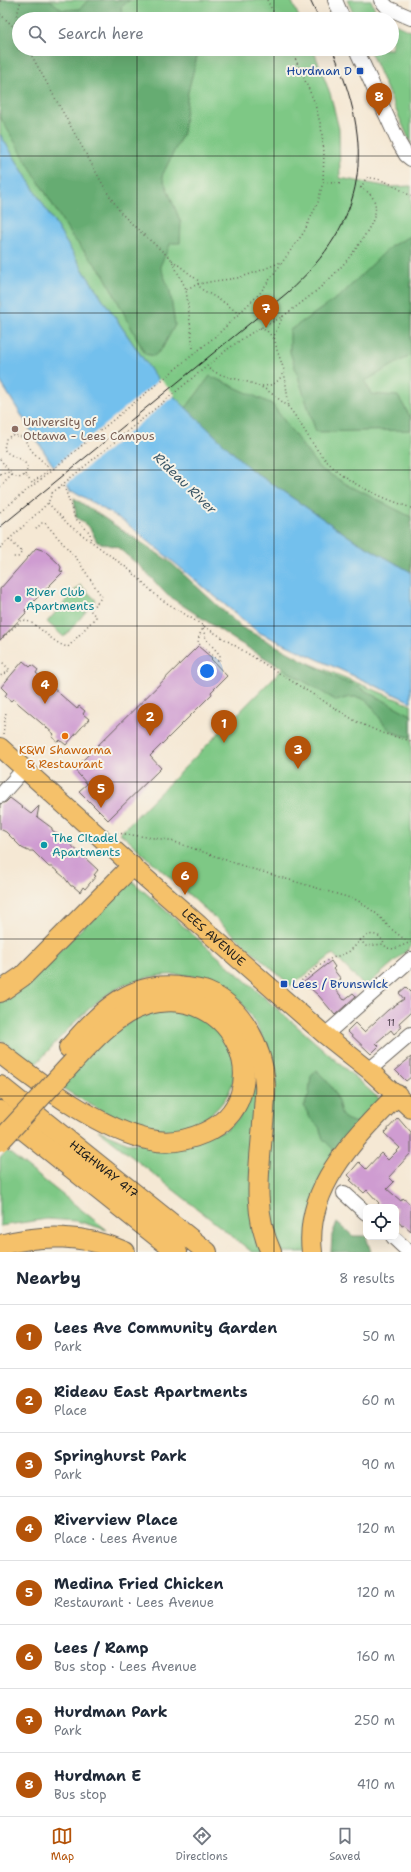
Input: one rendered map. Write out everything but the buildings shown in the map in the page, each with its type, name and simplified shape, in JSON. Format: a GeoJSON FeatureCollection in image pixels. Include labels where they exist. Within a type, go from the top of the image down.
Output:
{"type":"FeatureCollection","features":[{"type":"Feature","properties":{"kind":"highway"},"geometry":{"type":"LineString","coordinates":[[0,992],[23,976],[132,866]]}},
{"type":"Feature","properties":{"kind":"highway"},"geometry":{"type":"LineString","coordinates":[[0,1141],[69,1058],[102,1012],[129,993],[152,987],[179,986],[206,991],[224,1001],[239,1016],[251,1033],[259,1052],[265,1085],[258,1179],[262,1225],[271,1252]]}},
{"type":"Feature","properties":{"kind":"highway"},"geometry":{"type":"LineString","coordinates":[[0,1053],[65,1099],[100,1121],[130,1134],[152,1140],[172,1141],[194,1137],[212,1129],[228,1116],[239,1101],[243,1085],[244,1067],[238,1044],[231,1031],[221,1020],[206,1009],[187,1002],[166,1001],[145,1005],[118,1019],[69,1058],[0,1123]]}},
{"type":"Feature","properties":{"kind":"highway","name":"HIGHWAY 417"},"geometry":{"type":"LineString","coordinates":[[0,1086],[207,1252]]}},
{"type":"Feature","properties":{"kind":"highway"},"geometry":{"type":"LineString","coordinates":[[312,1252],[311,1232],[313,1215],[318,1198],[327,1179],[346,1152],[397,1095]]}},
{"type":"Feature","properties":{"kind":"highway"},"geometry":{"type":"LineString","coordinates":[[0,1111],[177,1252]]}},
{"type":"Feature","properties":{"kind":"highway"},"geometry":{"type":"LineString","coordinates":[[0,1245],[21,1239],[71,1238],[96,1242],[125,1252]]}},
{"type":"Feature","properties":{"kind":"main road","name":"LEES AVENUE"},"geometry":{"type":"LineString","coordinates":[[1,742],[24,769],[108,837],[132,866],[325,1035],[369,1070],[411,1109]]}},
{"type":"Feature","properties":{"kind":"street"},"geometry":{"type":"LineString","coordinates":[[335,0],[340,12]]}},
{"type":"Feature","properties":{"kind":"street"},"geometry":{"type":"LineString","coordinates":[[381,0],[388,8],[397,12]]}},
{"type":"Feature","properties":{"kind":"street"},"geometry":{"type":"LineString","coordinates":[[399,13],[411,18]]}},
{"type":"Feature","properties":{"kind":"street"},"geometry":{"type":"LineString","coordinates":[[359,56],[398,143],[406,155],[411,159]]}},
{"type":"Feature","properties":{"kind":"street"},"geometry":{"type":"LineString","coordinates":[[0,796],[24,769]]}},
{"type":"Feature","properties":{"kind":"street"},"geometry":{"type":"LineString","coordinates":[[325,1035],[411,959]]}},
{"type":"Feature","properties":{"kind":"street"},"geometry":{"type":"LineString","coordinates":[[369,1070],[411,1034]]}},
{"type":"Feature","properties":{"kind":"street"},"geometry":{"type":"LineString","coordinates":[[344,1193],[363,1210]]}},
{"type":"Feature","properties":{"kind":"street"},"geometry":{"type":"LineString","coordinates":[[396,1240],[409,1252]]}},
{"type":"Feature","properties":{"kind":"path"},"geometry":{"type":"LineString","coordinates":[[18,12],[21,0]]}},
{"type":"Feature","properties":{"kind":"path"},"geometry":{"type":"LineString","coordinates":[[267,0],[273,12]]}},
{"type":"Feature","properties":{"kind":"path"},"geometry":{"type":"LineString","coordinates":[[0,14],[12,25]]}},
{"type":"Feature","properties":{"kind":"path"},"geometry":{"type":"LineString","coordinates":[[32,56],[107,192],[121,213],[199,283],[201,289],[225,303],[239,314]]}},
{"type":"Feature","properties":{"kind":"path"},"geometry":{"type":"LineString","coordinates":[[0,512],[217,335],[260,293],[304,232],[318,202],[323,182],[324,152],[321,126],[314,101],[294,56]]}},
{"type":"Feature","properties":{"kind":"path"},"geometry":{"type":"LineString","coordinates":[[361,188],[366,178],[375,177],[390,183],[411,196]]}},
{"type":"Feature","properties":{"kind":"path"},"geometry":{"type":"LineString","coordinates":[[323,182],[342,184]]}},
{"type":"Feature","properties":{"kind":"path"},"geometry":{"type":"LineString","coordinates":[[0,548],[48,503],[52,493],[228,349],[260,328],[283,316],[330,278],[356,250],[376,213],[376,205],[373,197],[359,187]]}},
{"type":"Feature","properties":{"kind":"path"},"geometry":{"type":"LineString","coordinates":[[171,259],[186,289],[193,348]]}},
{"type":"Feature","properties":{"kind":"path"},"geometry":{"type":"LineString","coordinates":[[186,289],[199,283],[246,276],[282,261]]}},
{"type":"Feature","properties":{"kind":"path"},"geometry":{"type":"LineString","coordinates":[[283,316],[275,332],[275,340],[284,370],[289,408]]}},
{"type":"Feature","properties":{"kind":"path"},"geometry":{"type":"LineString","coordinates":[[260,328],[267,331],[275,340]]}},
{"type":"Feature","properties":{"kind":"path"},"geometry":{"type":"LineString","coordinates":[[209,369],[217,374],[259,385],[289,408],[322,456],[337,471],[364,489],[411,508]]}},
{"type":"Feature","properties":{"kind":"path"},"geometry":{"type":"LineString","coordinates":[[259,385],[267,386],[275,383],[281,378],[284,370]]}},
{"type":"Feature","properties":{"kind":"path"},"geometry":{"type":"LineString","coordinates":[[0,459],[12,475],[19,478],[25,475],[27,469],[26,464],[21,459],[7,453],[4,449],[6,439],[12,435],[23,437],[32,451],[50,468],[32,483]]}},
{"type":"Feature","properties":{"kind":"path"},"geometry":{"type":"LineString","coordinates":[[0,476],[9,472]]}},
{"type":"Feature","properties":{"kind":"path"},"geometry":{"type":"LineString","coordinates":[[0,487],[12,475]]}},
{"type":"Feature","properties":{"kind":"path"},"geometry":{"type":"LineString","coordinates":[[25,475],[34,485]]}},
{"type":"Feature","properties":{"kind":"path"},"geometry":{"type":"LineString","coordinates":[[64,486],[74,518],[90,534],[91,543]]}},
{"type":"Feature","properties":{"kind":"path"},"geometry":{"type":"LineString","coordinates":[[48,503],[69,525],[91,543],[131,571],[159,598],[203,627],[357,722],[382,733],[411,741]]}},
{"type":"Feature","properties":{"kind":"path"},"geometry":{"type":"LineString","coordinates":[[0,640],[22,620],[25,620],[59,645],[68,647],[96,617],[90,610],[102,596],[77,559],[45,523],[42,523],[35,530]]}},
{"type":"Feature","properties":{"kind":"path"},"geometry":{"type":"LineString","coordinates":[[8,539],[22,552],[18,558],[13,557]]}},
{"type":"Feature","properties":{"kind":"path"},"geometry":{"type":"LineString","coordinates":[[203,627],[206,638],[220,655],[220,662],[198,643],[203,627]]}},
{"type":"Feature","properties":{"kind":"path"},"geometry":{"type":"LineString","coordinates":[[0,660],[10,670],[0,676]]}},
{"type":"Feature","properties":{"kind":"path"},"geometry":{"type":"LineString","coordinates":[[1,742],[6,712]]}},
{"type":"Feature","properties":{"kind":"path"},"geometry":{"type":"LineString","coordinates":[[108,837],[169,840],[246,867],[357,900],[377,914],[390,928],[408,942]]}},
{"type":"Feature","properties":{"kind":"path"},"geometry":{"type":"LineString","coordinates":[[282,997],[312,970],[329,959],[351,951],[360,940],[366,936],[374,934],[380,937],[387,948],[394,949],[411,942]]}},
{"type":"Feature","properties":{"kind":"path"},"geometry":{"type":"LineString","coordinates":[[360,940],[366,946],[384,944]]}},
{"type":"Feature","properties":{"kind":"green space"},"geometry":{"type":"Polygon","coordinates":[[[0,0],[291,0],[297,12],[12,12],[12,56],[316,56],[330,93],[339,129],[340,178],[390,187],[411,186],[411,572],[354,540],[250,469],[159,382],[85,273],[0,134],[0,0]]]}},
{"type":"Feature","properties":{"kind":"green space"},"geometry":{"type":"Polygon","coordinates":[[[0,0],[50,0],[62,10],[80,9],[88,0],[130,0],[121,7],[122,12],[12,12],[12,56],[197,56],[188,92],[183,133],[162,176],[181,223],[180,243],[171,243],[160,266],[170,291],[175,325],[162,349],[154,356],[145,354],[104,275],[70,234],[0,117],[0,0]]]}},
{"type":"Feature","properties":{"kind":"green space"},"geometry":{"type":"Polygon","coordinates":[[[347,0],[371,0],[376,12],[353,12],[347,0]]]}},
{"type":"Feature","properties":{"kind":"green space"},"geometry":{"type":"Polygon","coordinates":[[[399,26],[411,31],[411,144],[372,56],[399,56],[399,26]]]}},
{"type":"Feature","properties":{"kind":"green space"},"geometry":{"type":"Polygon","coordinates":[[[411,236],[411,355],[365,381],[371,394],[398,396],[411,418],[411,430],[316,432],[290,352],[290,330],[340,296],[391,246],[411,236]]]}},
{"type":"Feature","properties":{"kind":"green space"},"geometry":{"type":"Polygon","coordinates":[[[210,376],[272,404],[319,468],[348,485],[411,517],[411,572],[354,540],[250,469],[186,408],[210,376]]]}},
{"type":"Feature","properties":{"kind":"green space"},"geometry":{"type":"Polygon","coordinates":[[[74,498],[169,561],[241,627],[342,681],[351,683],[411,715],[411,737],[399,735],[393,732],[386,726],[366,701],[359,698],[349,697],[337,701],[235,640],[167,595],[142,568],[117,547],[97,542],[90,528],[76,517],[74,498]]]}},
{"type":"Feature","properties":{"kind":"green space"},"geometry":{"type":"Polygon","coordinates":[[[80,585],[96,600],[64,637],[47,622],[80,585]]]}},
{"type":"Feature","properties":{"kind":"green space"},"geometry":{"type":"Polygon","coordinates":[[[294,657],[411,705],[411,947],[365,987],[333,954],[291,986],[120,833],[294,657]]]}},
{"type":"Feature","properties":{"kind":"green space"},"geometry":{"type":"Polygon","coordinates":[[[131,880],[383,1102],[332,1159],[307,1252],[278,1252],[268,1220],[264,1040],[246,1009],[231,993],[216,984],[200,978],[183,975],[165,975],[131,983],[115,990],[92,1006],[34,1066],[0,1039],[0,1002],[15,994],[131,880]]]}},
{"type":"Feature","properties":{"kind":"green space"},"geometry":{"type":"Polygon","coordinates":[[[184,1009],[226,1035],[235,1067],[233,1081],[229,1092],[208,1117],[188,1127],[178,1130],[171,1131],[154,1129],[136,1125],[113,1116],[59,1086],[94,1049],[136,1017],[162,1010],[184,1009]]]}},
{"type":"Feature","properties":{"kind":"green space"},"geometry":{"type":"Polygon","coordinates":[[[316,1071],[325,1079],[334,1091],[341,1114],[345,1119],[356,1123],[357,1129],[336,1152],[323,1139],[319,1127],[310,1118],[304,1106],[309,1094],[311,1075],[316,1071]]]}},
{"type":"Feature","properties":{"kind":"green space"},"geometry":{"type":"Polygon","coordinates":[[[252,1073],[258,1074],[265,1252],[252,1252],[98,1130],[131,1144],[224,1131],[239,1117],[248,1099],[252,1073]]]}},
{"type":"Feature","properties":{"kind":"green space"},"geometry":{"type":"Polygon","coordinates":[[[7,1151],[107,1230],[77,1221],[47,1219],[0,1226],[0,1158],[7,1151]]]}},
{"type":"Feature","properties":{"kind":"green space"},"geometry":{"type":"Polygon","coordinates":[[[337,1222],[353,1236],[363,1236],[363,1240],[367,1240],[371,1252],[331,1252],[332,1235],[337,1222]]]}},
{"type":"Feature","properties":{"kind":"water","name":"Rideau River"},"geometry":{"type":"Polygon","coordinates":[[[0,134],[85,273],[159,382],[250,469],[354,540],[411,572],[411,702],[258,632],[125,522],[72,490],[50,461],[0,381],[0,134]]]}},
{"type":"Feature","properties":{"kind":"pier"},"geometry":{"type":"Polygon","coordinates":[[[160,379],[175,395],[65,485],[52,468],[160,379]]]}},
{"type":"Feature","properties":{"kind":"tram line"},"geometry":{"type":"LineString","coordinates":[[310,0],[316,12]]}},
{"type":"Feature","properties":{"kind":"tram line"},"geometry":{"type":"LineString","coordinates":[[0,527],[287,293],[314,265],[335,237],[349,209],[356,180],[358,150],[355,118],[346,85],[335,56]]}},
{"type":"Feature","properties":{"kind":"place","name":"Hurdman D"},"geometry":{"type":"Point","coordinates":[360,71]}},
{"type":"Feature","properties":{"kind":"place","name":"Hurdman E"},"geometry":{"type":"Point","coordinates":[379,116]}},
{"type":"Feature","properties":{"kind":"place","name":"Hurdman Park"},"geometry":{"type":"Point","coordinates":[266,328]}},
{"type":"Feature","properties":{"kind":"place","name":"University of Ottawa - Lees Campus"},"geometry":{"type":"Point","coordinates":[15,429]}},
{"type":"Feature","properties":{"kind":"place","name":"River Club Apartments"},"geometry":{"type":"Point","coordinates":[18,599]}},
{"type":"Feature","properties":{"kind":"place","name":"Riverview Place"},"geometry":{"type":"Point","coordinates":[45,704]}},
{"type":"Feature","properties":{"kind":"place","name":"K&W Shawarma & Restaurant"},"geometry":{"type":"Point","coordinates":[65,736]}},
{"type":"Feature","properties":{"kind":"place","name":"Rideau East Apartments"},"geometry":{"type":"Point","coordinates":[150,736]}},
{"type":"Feature","properties":{"kind":"place","name":"Lees Ave Community Garden"},"geometry":{"type":"Point","coordinates":[224,743]}},
{"type":"Feature","properties":{"kind":"place","name":"Springhurst Park"},"geometry":{"type":"Point","coordinates":[298,769]}},
{"type":"Feature","properties":{"kind":"place","name":"Medina Fried Chicken"},"geometry":{"type":"Point","coordinates":[101,808]}},
{"type":"Feature","properties":{"kind":"place","name":"The Citadel Apartments"},"geometry":{"type":"Point","coordinates":[44,845]}},
{"type":"Feature","properties":{"kind":"place","name":"Lees / Ramp"},"geometry":{"type":"Point","coordinates":[185,895]}},
{"type":"Feature","properties":{"kind":"place","name":"Lees / Brunswick"},"geometry":{"type":"Point","coordinates":[284,984]}}]}
